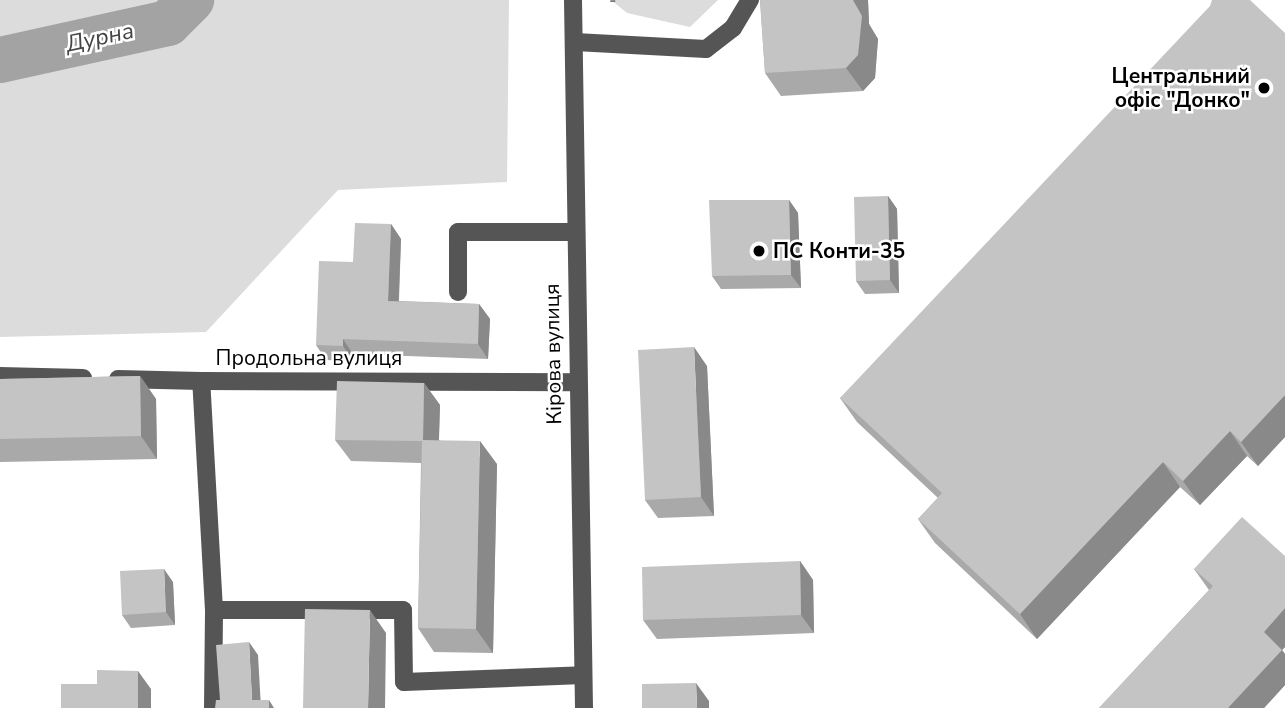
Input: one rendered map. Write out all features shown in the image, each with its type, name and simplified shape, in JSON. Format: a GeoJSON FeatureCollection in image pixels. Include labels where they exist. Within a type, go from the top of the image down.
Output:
{"type":"FeatureCollection","features":[{"type":"Feature","properties":{"kind":"street","name":"Кірова вулиця"},"geometry":{"type":"LineString","coordinates":[[573,0],[576,382],[584,708]]}},
{"type":"Feature","properties":{"kind":"street"},"geometry":{"type":"LineString","coordinates":[[575,42],[706,49],[733,28],[750,0]]}},
{"type":"Feature","properties":{"kind":"street"},"geometry":{"type":"LineString","coordinates":[[458,292],[458,232],[574,232]]}},
{"type":"Feature","properties":{"kind":"street"},"geometry":{"type":"LineString","coordinates":[[0,376],[201,381]]}},
{"type":"Feature","properties":{"kind":"street","name":"Продольна вулиця"},"geometry":{"type":"LineString","coordinates":[[213,708],[214,610],[201,381],[576,382]]}},
{"type":"Feature","properties":{"kind":"street"},"geometry":{"type":"LineString","coordinates":[[214,610],[403,610],[404,682],[583,675]]}},
{"type":"Feature","properties":{"kind":"shaded area"},"geometry":{"type":"Polygon","coordinates":[[[0,0],[509,0],[507,182],[338,190],[206,332],[0,337],[0,0]]]}},
{"type":"Feature","properties":{"kind":"shaded area"},"geometry":{"type":"Polygon","coordinates":[[[611,0],[718,0],[690,27],[627,13],[611,0]]]}},
{"type":"Feature","properties":{"kind":"building"},"geometry":{"type":"Polygon","coordinates":[[[760,0],[853,0],[862,16],[858,55],[846,68],[765,73],[760,0]]]}},
{"type":"Feature","properties":{"kind":"building"},"geometry":{"type":"Polygon","coordinates":[[[1212,0],[1250,0],[1285,33],[1285,395],[1241,442],[1230,431],[1183,481],[1163,462],[1020,614],[918,519],[942,493],[840,398],[1210,6],[1212,0]]]}},
{"type":"Feature","properties":{"kind":"building"},"geometry":{"type":"Polygon","coordinates":[[[888,196],[890,280],[856,281],[854,197],[888,196]]]}},
{"type":"Feature","properties":{"kind":"building","name":"ПС Конти-35"},"geometry":{"type":"Polygon","coordinates":[[[709,200],[789,200],[791,275],[712,276],[709,200]]]}},
{"type":"Feature","properties":{"kind":"building"},"geometry":{"type":"Polygon","coordinates":[[[355,223],[391,224],[388,301],[479,304],[478,344],[343,339],[343,346],[316,345],[319,261],[353,262],[355,223]]]}},
{"type":"Feature","properties":{"kind":"building"},"geometry":{"type":"Polygon","coordinates":[[[694,347],[701,497],[645,500],[638,350],[694,347]]]}},
{"type":"Feature","properties":{"kind":"building"},"geometry":{"type":"Polygon","coordinates":[[[140,376],[141,436],[0,439],[0,379],[140,376]]]}},
{"type":"Feature","properties":{"kind":"building"},"geometry":{"type":"Polygon","coordinates":[[[337,381],[424,383],[423,440],[335,440],[337,381]]]}},
{"type":"Feature","properties":{"kind":"building"},"geometry":{"type":"Polygon","coordinates":[[[422,440],[480,441],[476,629],[418,628],[422,440]]]}},
{"type":"Feature","properties":{"kind":"building"},"geometry":{"type":"Polygon","coordinates":[[[1242,517],[1285,556],[1285,608],[1264,632],[1282,650],[1228,708],[1099,708],[1213,586],[1194,569],[1242,517]]]}},
{"type":"Feature","properties":{"kind":"building"},"geometry":{"type":"Polygon","coordinates":[[[800,561],[801,615],[643,620],[642,567],[800,561]]]}},
{"type":"Feature","properties":{"kind":"building"},"geometry":{"type":"Polygon","coordinates":[[[164,569],[166,612],[122,615],[120,571],[164,569]]]}},
{"type":"Feature","properties":{"kind":"building"},"geometry":{"type":"Polygon","coordinates":[[[305,609],[370,610],[368,708],[303,708],[305,609]]]}},
{"type":"Feature","properties":{"kind":"building"},"geometry":{"type":"Polygon","coordinates":[[[249,642],[252,700],[269,700],[269,708],[215,708],[216,700],[220,700],[216,645],[249,642]]]}},
{"type":"Feature","properties":{"kind":"building"},"geometry":{"type":"Polygon","coordinates":[[[97,670],[138,671],[138,708],[61,708],[61,684],[97,684],[97,670]]]}},
{"type":"Feature","properties":{"kind":"building"},"geometry":{"type":"Polygon","coordinates":[[[696,683],[697,708],[642,708],[642,684],[696,683]]]}},
{"type":"Feature","properties":{"kind":"waterway","name":"Дурна"},"geometry":{"type":"LineString","coordinates":[[0,60],[168,23],[191,0]]}},
{"type":"Feature","properties":{"kind":"place","name":"Центральний офіс \"Донко\""},"geometry":{"type":"Point","coordinates":[1264,88]}},
{"type":"Feature","properties":{"kind":"place","name":"ПС Конти-35"},"geometry":{"type":"Point","coordinates":[759,251]}}]}
